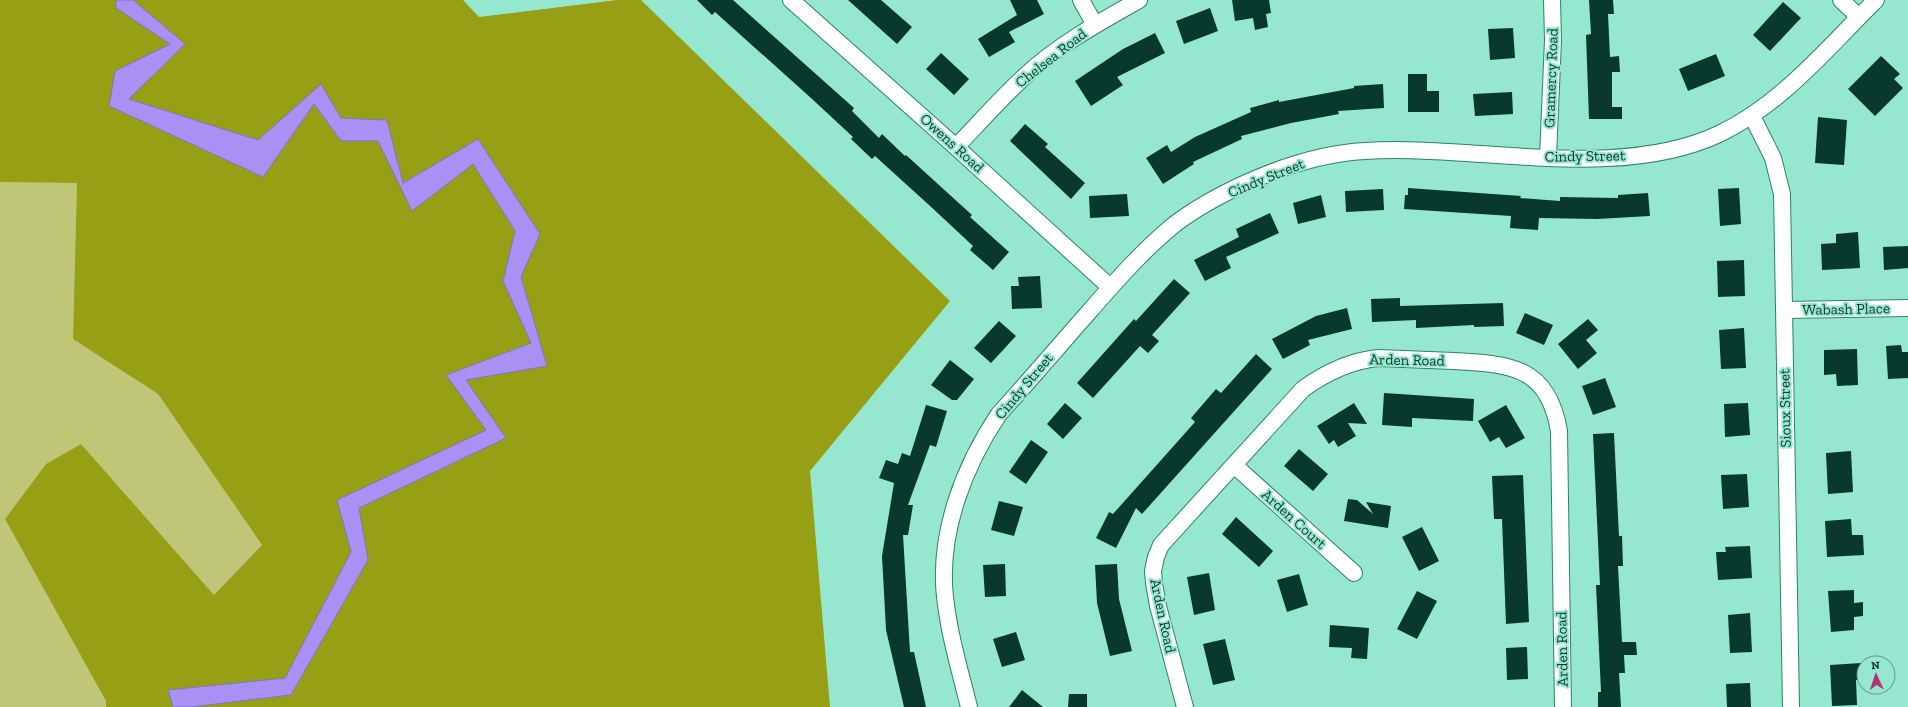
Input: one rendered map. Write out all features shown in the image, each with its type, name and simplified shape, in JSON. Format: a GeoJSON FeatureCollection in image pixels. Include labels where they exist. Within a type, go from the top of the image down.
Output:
{"type":"FeatureCollection","features":[{"type":"Feature","properties":{"kind":"street","name":"Owens Road"},"geometry":{"type":"LineString","coordinates":[[791,0],[956,147],[1110,288]]}},
{"type":"Feature","properties":{"kind":"street"},"geometry":{"type":"LineString","coordinates":[[1081,0],[1095,25]]}},
{"type":"Feature","properties":{"kind":"street","name":"Chelsea Road"},"geometry":{"type":"LineString","coordinates":[[956,147],[1025,75],[1095,25],[1139,0]]}},
{"type":"Feature","properties":{"kind":"street","name":"Gramercy Road"},"geometry":{"type":"LineString","coordinates":[[1548,157],[1553,40],[1552,0]]}},
{"type":"Feature","properties":{"kind":"street"},"geometry":{"type":"LineString","coordinates":[[1841,0],[1859,17]]}},
{"type":"Feature","properties":{"kind":"street","name":"Cindy Street"},"geometry":{"type":"LineString","coordinates":[[969,707],[948,619],[945,596],[945,569],[950,529],[960,491],[977,452],[987,432],[999,414],[1110,288],[1154,242],[1189,214],[1244,183],[1292,165],[1362,151],[1390,150],[1601,158],[1662,151],[1710,138],[1752,116],[1797,80],[1876,0]]}},
{"type":"Feature","properties":{"kind":"street","name":"Sioux Street"},"geometry":{"type":"LineString","coordinates":[[1752,116],[1773,158],[1782,194],[1791,707]]}},
{"type":"Feature","properties":{"kind":"street","name":"Wabash Place"},"geometry":{"type":"LineString","coordinates":[[1784,310],[1908,308]]}},
{"type":"Feature","properties":{"kind":"street","name":"Arden Road"},"geometry":{"type":"LineString","coordinates":[[1184,707],[1158,606],[1153,571],[1156,557],[1161,545],[1303,389],[1330,372],[1362,360],[1405,359],[1488,364],[1514,368],[1526,374],[1540,386],[1550,399],[1559,431],[1563,707]]}},
{"type":"Feature","properties":{"kind":"street","name":"Arden Court"},"geometry":{"type":"LineString","coordinates":[[1234,465],[1354,573]]}},
{"type":"Feature","properties":{"kind":"green space"},"geometry":{"type":"Polygon","coordinates":[[[0,182],[77,183],[73,339],[158,394],[262,545],[214,595],[81,444],[46,464],[5,519],[106,701],[106,707],[0,707],[0,182]]]}},
{"type":"Feature","properties":{"kind":"shaded area"},"geometry":{"type":"Polygon","coordinates":[[[0,0],[116,0],[116,8],[170,44],[115,71],[109,106],[263,177],[314,104],[341,141],[378,141],[412,211],[473,164],[515,231],[503,281],[531,343],[447,375],[487,430],[337,500],[351,552],[285,678],[168,690],[173,707],[106,707],[106,701],[5,519],[46,464],[81,444],[214,595],[262,545],[158,394],[73,339],[77,183],[0,182],[0,0]]]}},
{"type":"Feature","properties":{"kind":"shaded area"},"geometry":{"type":"Polygon","coordinates":[[[116,0],[133,0],[185,44],[129,99],[258,140],[321,84],[341,118],[387,120],[403,183],[478,139],[540,234],[521,277],[547,366],[466,380],[506,438],[359,508],[368,560],[291,695],[191,707],[173,707],[168,690],[285,678],[351,552],[337,500],[486,430],[446,375],[531,343],[503,281],[515,231],[473,164],[412,211],[378,141],[341,141],[314,104],[263,177],[109,106],[115,71],[170,44],[116,8],[116,0]]]}},
{"type":"Feature","properties":{"kind":"shaded area"},"geometry":{"type":"Polygon","coordinates":[[[133,0],[463,0],[479,17],[617,0],[641,0],[950,301],[810,471],[830,707],[191,707],[291,695],[368,560],[359,508],[506,438],[465,380],[547,366],[521,276],[540,234],[478,140],[403,183],[387,120],[341,118],[321,85],[258,140],[128,99],[185,44],[133,0]]]}},
{"type":"Feature","properties":{"kind":"building"},"geometry":{"type":"Polygon","coordinates":[[[697,0],[733,0],[854,108],[852,111],[879,138],[882,134],[905,156],[906,155],[972,215],[970,217],[1009,252],[993,270],[970,250],[973,246],[929,205],[875,156],[872,159],[851,139],[853,137],[811,98],[715,12],[712,15],[697,0]]]}},
{"type":"Feature","properties":{"kind":"building"},"geometry":{"type":"Polygon","coordinates":[[[848,0],[881,0],[912,27],[897,44],[848,0]]]}},
{"type":"Feature","properties":{"kind":"building"},"geometry":{"type":"Polygon","coordinates":[[[1010,0],[1037,0],[1044,14],[1009,32],[1015,42],[989,57],[978,39],[1017,15],[1010,0]]]}},
{"type":"Feature","properties":{"kind":"building"},"geometry":{"type":"Polygon","coordinates":[[[1232,0],[1269,0],[1271,13],[1266,14],[1268,27],[1255,30],[1253,18],[1235,21],[1232,0]]]}},
{"type":"Feature","properties":{"kind":"building"},"geometry":{"type":"Polygon","coordinates":[[[1589,0],[1613,0],[1614,14],[1608,14],[1610,57],[1619,56],[1620,72],[1612,72],[1612,107],[1622,107],[1622,119],[1589,119],[1586,35],[1591,34],[1589,0]]]}},
{"type":"Feature","properties":{"kind":"building"},"geometry":{"type":"Polygon","coordinates":[[[1783,2],[1801,18],[1770,51],[1753,35],[1783,2]]]}},
{"type":"Feature","properties":{"kind":"building"},"geometry":{"type":"Polygon","coordinates":[[[1210,8],[1218,31],[1184,44],[1176,21],[1210,8]]]}},
{"type":"Feature","properties":{"kind":"building"},"geometry":{"type":"Polygon","coordinates":[[[1513,28],[1515,58],[1490,60],[1488,29],[1513,28]]]}},
{"type":"Feature","properties":{"kind":"building"},"geometry":{"type":"Polygon","coordinates":[[[1155,33],[1165,53],[1117,77],[1123,85],[1091,106],[1075,81],[1123,49],[1155,33]]]}},
{"type":"Feature","properties":{"kind":"building"},"geometry":{"type":"Polygon","coordinates":[[[941,53],[969,79],[954,95],[926,69],[941,53]]]}},
{"type":"Feature","properties":{"kind":"building"},"geometry":{"type":"Polygon","coordinates":[[[1716,54],[1725,76],[1688,91],[1679,69],[1716,54]]]}},
{"type":"Feature","properties":{"kind":"building"},"geometry":{"type":"Polygon","coordinates":[[[1881,56],[1900,74],[1894,79],[1903,88],[1875,116],[1848,89],[1881,56]]]}},
{"type":"Feature","properties":{"kind":"building"},"geometry":{"type":"Polygon","coordinates":[[[1408,74],[1427,74],[1427,91],[1439,91],[1439,112],[1408,112],[1408,74]]]}},
{"type":"Feature","properties":{"kind":"building"},"geometry":{"type":"Polygon","coordinates":[[[1383,84],[1384,108],[1338,111],[1339,114],[1291,123],[1241,136],[1242,139],[1193,162],[1194,164],[1163,184],[1146,158],[1167,145],[1171,152],[1195,137],[1251,112],[1250,108],[1279,100],[1279,102],[1354,88],[1354,86],[1383,84]]]}},
{"type":"Feature","properties":{"kind":"building"},"geometry":{"type":"Polygon","coordinates":[[[1512,92],[1513,114],[1475,116],[1473,94],[1512,92]]]}},
{"type":"Feature","properties":{"kind":"building"},"geometry":{"type":"Polygon","coordinates":[[[1818,117],[1847,120],[1844,165],[1815,163],[1818,117]]]}},
{"type":"Feature","properties":{"kind":"building"},"geometry":{"type":"Polygon","coordinates":[[[1025,124],[1048,144],[1045,147],[1085,183],[1071,199],[1010,141],[1025,124]]]}},
{"type":"Feature","properties":{"kind":"building"},"geometry":{"type":"Polygon","coordinates":[[[1408,188],[1521,196],[1520,198],[1560,201],[1560,197],[1618,198],[1618,195],[1648,193],[1650,216],[1597,219],[1539,218],[1538,230],[1510,228],[1511,216],[1404,209],[1405,195],[1408,195],[1408,188]]]}},
{"type":"Feature","properties":{"kind":"building"},"geometry":{"type":"Polygon","coordinates":[[[1739,188],[1741,224],[1720,226],[1718,189],[1739,188]]]}},
{"type":"Feature","properties":{"kind":"building"},"geometry":{"type":"Polygon","coordinates":[[[1383,189],[1384,210],[1346,212],[1345,191],[1383,189]]]}},
{"type":"Feature","properties":{"kind":"building"},"geometry":{"type":"Polygon","coordinates":[[[1127,194],[1129,216],[1090,218],[1089,196],[1127,194]]]}},
{"type":"Feature","properties":{"kind":"building"},"geometry":{"type":"Polygon","coordinates":[[[1321,195],[1326,217],[1298,224],[1293,203],[1321,195]]]}},
{"type":"Feature","properties":{"kind":"building"},"geometry":{"type":"Polygon","coordinates":[[[1270,213],[1279,233],[1226,257],[1231,268],[1205,281],[1194,260],[1239,237],[1236,229],[1270,213]]]}},
{"type":"Feature","properties":{"kind":"building"},"geometry":{"type":"Polygon","coordinates":[[[1858,232],[1860,268],[1822,270],[1821,244],[1836,243],[1836,234],[1858,232]]]}},
{"type":"Feature","properties":{"kind":"building"},"geometry":{"type":"Polygon","coordinates":[[[1908,246],[1908,268],[1884,270],[1883,247],[1908,246]]]}},
{"type":"Feature","properties":{"kind":"building"},"geometry":{"type":"Polygon","coordinates":[[[1744,260],[1745,296],[1718,297],[1717,261],[1744,260]]]}},
{"type":"Feature","properties":{"kind":"building"},"geometry":{"type":"Polygon","coordinates":[[[1040,276],[1042,308],[1012,309],[1011,286],[1019,286],[1018,277],[1040,276]]]}},
{"type":"Feature","properties":{"kind":"building"},"geometry":{"type":"Polygon","coordinates":[[[1174,279],[1190,293],[1152,335],[1159,341],[1148,353],[1140,346],[1093,398],[1077,383],[1134,319],[1136,321],[1174,279]]]}},
{"type":"Feature","properties":{"kind":"building"},"geometry":{"type":"Polygon","coordinates":[[[1400,298],[1400,306],[1503,303],[1504,326],[1474,327],[1474,325],[1416,328],[1416,320],[1372,322],[1371,299],[1400,298]]]}},
{"type":"Feature","properties":{"kind":"building"},"geometry":{"type":"Polygon","coordinates":[[[1347,308],[1352,329],[1308,340],[1310,345],[1283,359],[1272,339],[1316,316],[1347,308]]]}},
{"type":"Feature","properties":{"kind":"building"},"geometry":{"type":"Polygon","coordinates":[[[1525,313],[1553,325],[1544,345],[1516,333],[1525,313]]]}},
{"type":"Feature","properties":{"kind":"building"},"geometry":{"type":"Polygon","coordinates":[[[1588,319],[1598,330],[1586,340],[1597,353],[1578,369],[1558,344],[1588,319]]]}},
{"type":"Feature","properties":{"kind":"building"},"geometry":{"type":"Polygon","coordinates":[[[999,321],[1016,336],[991,363],[974,348],[999,321]]]}},
{"type":"Feature","properties":{"kind":"building"},"geometry":{"type":"Polygon","coordinates":[[[1744,328],[1746,368],[1721,369],[1719,330],[1744,328]]]}},
{"type":"Feature","properties":{"kind":"building"},"geometry":{"type":"Polygon","coordinates":[[[1901,345],[1902,352],[1908,352],[1908,378],[1888,379],[1886,346],[1901,345]]]}},
{"type":"Feature","properties":{"kind":"building"},"geometry":{"type":"Polygon","coordinates":[[[1857,349],[1858,385],[1837,386],[1836,374],[1824,375],[1824,350],[1857,349]]]}},
{"type":"Feature","properties":{"kind":"building"},"geometry":{"type":"Polygon","coordinates":[[[1256,354],[1272,369],[1142,514],[1136,508],[1116,548],[1096,538],[1109,512],[1113,514],[1195,422],[1191,418],[1216,389],[1221,393],[1256,354]]]}},
{"type":"Feature","properties":{"kind":"building"},"geometry":{"type":"Polygon","coordinates":[[[950,360],[974,379],[957,400],[952,400],[931,385],[950,360]]]}},
{"type":"Feature","properties":{"kind":"building"},"geometry":{"type":"Polygon","coordinates":[[[1605,378],[1616,407],[1593,415],[1582,386],[1605,378]]]}},
{"type":"Feature","properties":{"kind":"building"},"geometry":{"type":"Polygon","coordinates":[[[1384,393],[1474,399],[1473,421],[1412,418],[1412,427],[1382,425],[1384,393]]]}},
{"type":"Feature","properties":{"kind":"building"},"geometry":{"type":"Polygon","coordinates":[[[1065,403],[1082,418],[1063,439],[1047,424],[1065,403]]]}},
{"type":"Feature","properties":{"kind":"building"},"geometry":{"type":"Polygon","coordinates":[[[1354,403],[1367,424],[1348,423],[1356,436],[1338,447],[1334,440],[1329,444],[1317,426],[1354,403]]]}},
{"type":"Feature","properties":{"kind":"building"},"geometry":{"type":"Polygon","coordinates":[[[1748,403],[1750,435],[1725,437],[1724,404],[1748,403]]]}},
{"type":"Feature","properties":{"kind":"building"},"geometry":{"type":"Polygon","coordinates":[[[926,405],[947,411],[936,447],[930,445],[908,505],[913,505],[908,535],[903,535],[910,652],[914,652],[926,707],[904,707],[886,630],[882,556],[894,483],[879,478],[886,460],[898,464],[902,453],[910,456],[926,405]]]}},
{"type":"Feature","properties":{"kind":"building"},"geometry":{"type":"Polygon","coordinates":[[[1506,405],[1525,438],[1506,448],[1499,437],[1490,442],[1478,421],[1506,405]]]}},
{"type":"Feature","properties":{"kind":"building"},"geometry":{"type":"Polygon","coordinates":[[[1614,433],[1619,536],[1622,536],[1623,566],[1618,566],[1622,642],[1636,642],[1637,655],[1624,655],[1625,673],[1619,673],[1621,707],[1598,707],[1598,692],[1601,692],[1596,585],[1600,585],[1593,434],[1614,433]]]}},
{"type":"Feature","properties":{"kind":"building"},"geometry":{"type":"Polygon","coordinates":[[[1031,440],[1048,452],[1026,484],[1009,472],[1031,440]]]}},
{"type":"Feature","properties":{"kind":"building"},"geometry":{"type":"Polygon","coordinates":[[[1299,449],[1328,474],[1313,491],[1284,466],[1299,449]]]}},
{"type":"Feature","properties":{"kind":"building"},"geometry":{"type":"Polygon","coordinates":[[[1851,451],[1853,492],[1828,494],[1826,453],[1851,451]]]}},
{"type":"Feature","properties":{"kind":"building"},"geometry":{"type":"Polygon","coordinates":[[[1747,474],[1749,507],[1723,509],[1721,475],[1747,474]]]}},
{"type":"Feature","properties":{"kind":"building"},"geometry":{"type":"Polygon","coordinates":[[[1523,475],[1529,622],[1506,624],[1502,519],[1494,519],[1492,476],[1523,475]]]}},
{"type":"Feature","properties":{"kind":"building"},"geometry":{"type":"Polygon","coordinates":[[[1348,499],[1357,500],[1373,514],[1366,502],[1391,506],[1388,528],[1344,521],[1348,499]]]}},
{"type":"Feature","properties":{"kind":"building"},"geometry":{"type":"Polygon","coordinates":[[[999,501],[1023,507],[1014,536],[991,530],[999,501]]]}},
{"type":"Feature","properties":{"kind":"building"},"geometry":{"type":"Polygon","coordinates":[[[1236,517],[1273,551],[1259,567],[1222,534],[1236,517]]]}},
{"type":"Feature","properties":{"kind":"building"},"geometry":{"type":"Polygon","coordinates":[[[1851,519],[1852,535],[1863,535],[1864,555],[1827,557],[1825,521],[1851,519]]]}},
{"type":"Feature","properties":{"kind":"building"},"geometry":{"type":"Polygon","coordinates":[[[1422,527],[1439,561],[1419,571],[1402,537],[1422,527]]]}},
{"type":"Feature","properties":{"kind":"building"},"geometry":{"type":"Polygon","coordinates":[[[1750,546],[1752,578],[1718,580],[1716,552],[1726,552],[1725,547],[1750,546]]]}},
{"type":"Feature","properties":{"kind":"building"},"geometry":{"type":"Polygon","coordinates":[[[1005,564],[1006,596],[985,597],[983,565],[1005,564]]]}},
{"type":"Feature","properties":{"kind":"building"},"geometry":{"type":"Polygon","coordinates":[[[1117,564],[1119,599],[1132,651],[1110,656],[1097,603],[1095,565],[1117,564]]]}},
{"type":"Feature","properties":{"kind":"building"},"geometry":{"type":"Polygon","coordinates":[[[1209,573],[1215,610],[1194,615],[1187,577],[1209,573]]]}},
{"type":"Feature","properties":{"kind":"building"},"geometry":{"type":"Polygon","coordinates":[[[1299,574],[1308,605],[1287,612],[1277,580],[1299,574]]]}},
{"type":"Feature","properties":{"kind":"building"},"geometry":{"type":"Polygon","coordinates":[[[1854,590],[1854,603],[1863,602],[1863,616],[1854,617],[1854,630],[1831,632],[1828,591],[1854,590]]]}},
{"type":"Feature","properties":{"kind":"building"},"geometry":{"type":"Polygon","coordinates":[[[1417,591],[1437,601],[1417,639],[1397,629],[1417,591]]]}},
{"type":"Feature","properties":{"kind":"building"},"geometry":{"type":"Polygon","coordinates":[[[1750,613],[1752,652],[1730,653],[1728,615],[1750,613]]]}},
{"type":"Feature","properties":{"kind":"building"},"geometry":{"type":"Polygon","coordinates":[[[1330,625],[1369,628],[1367,659],[1351,658],[1352,648],[1329,647],[1330,625]]]}},
{"type":"Feature","properties":{"kind":"building"},"geometry":{"type":"Polygon","coordinates":[[[1016,632],[1025,660],[1002,667],[993,639],[1016,632]]]}},
{"type":"Feature","properties":{"kind":"building"},"geometry":{"type":"Polygon","coordinates":[[[1225,639],[1235,680],[1213,685],[1203,644],[1225,639]]]}},
{"type":"Feature","properties":{"kind":"building"},"geometry":{"type":"Polygon","coordinates":[[[1527,647],[1528,679],[1507,680],[1506,648],[1527,647]]]}},
{"type":"Feature","properties":{"kind":"building"},"geometry":{"type":"Polygon","coordinates":[[[1856,663],[1857,705],[1832,706],[1830,665],[1856,663]]]}},
{"type":"Feature","properties":{"kind":"building"},"geometry":{"type":"Polygon","coordinates":[[[1750,683],[1751,707],[1727,707],[1726,684],[1750,683]]]}},
{"type":"Feature","properties":{"kind":"building"},"geometry":{"type":"Polygon","coordinates":[[[1022,690],[1043,707],[1009,707],[1022,690]]]}},
{"type":"Feature","properties":{"kind":"building"},"geometry":{"type":"Polygon","coordinates":[[[1069,694],[1087,694],[1087,707],[1068,707],[1069,694]]]}}]}
